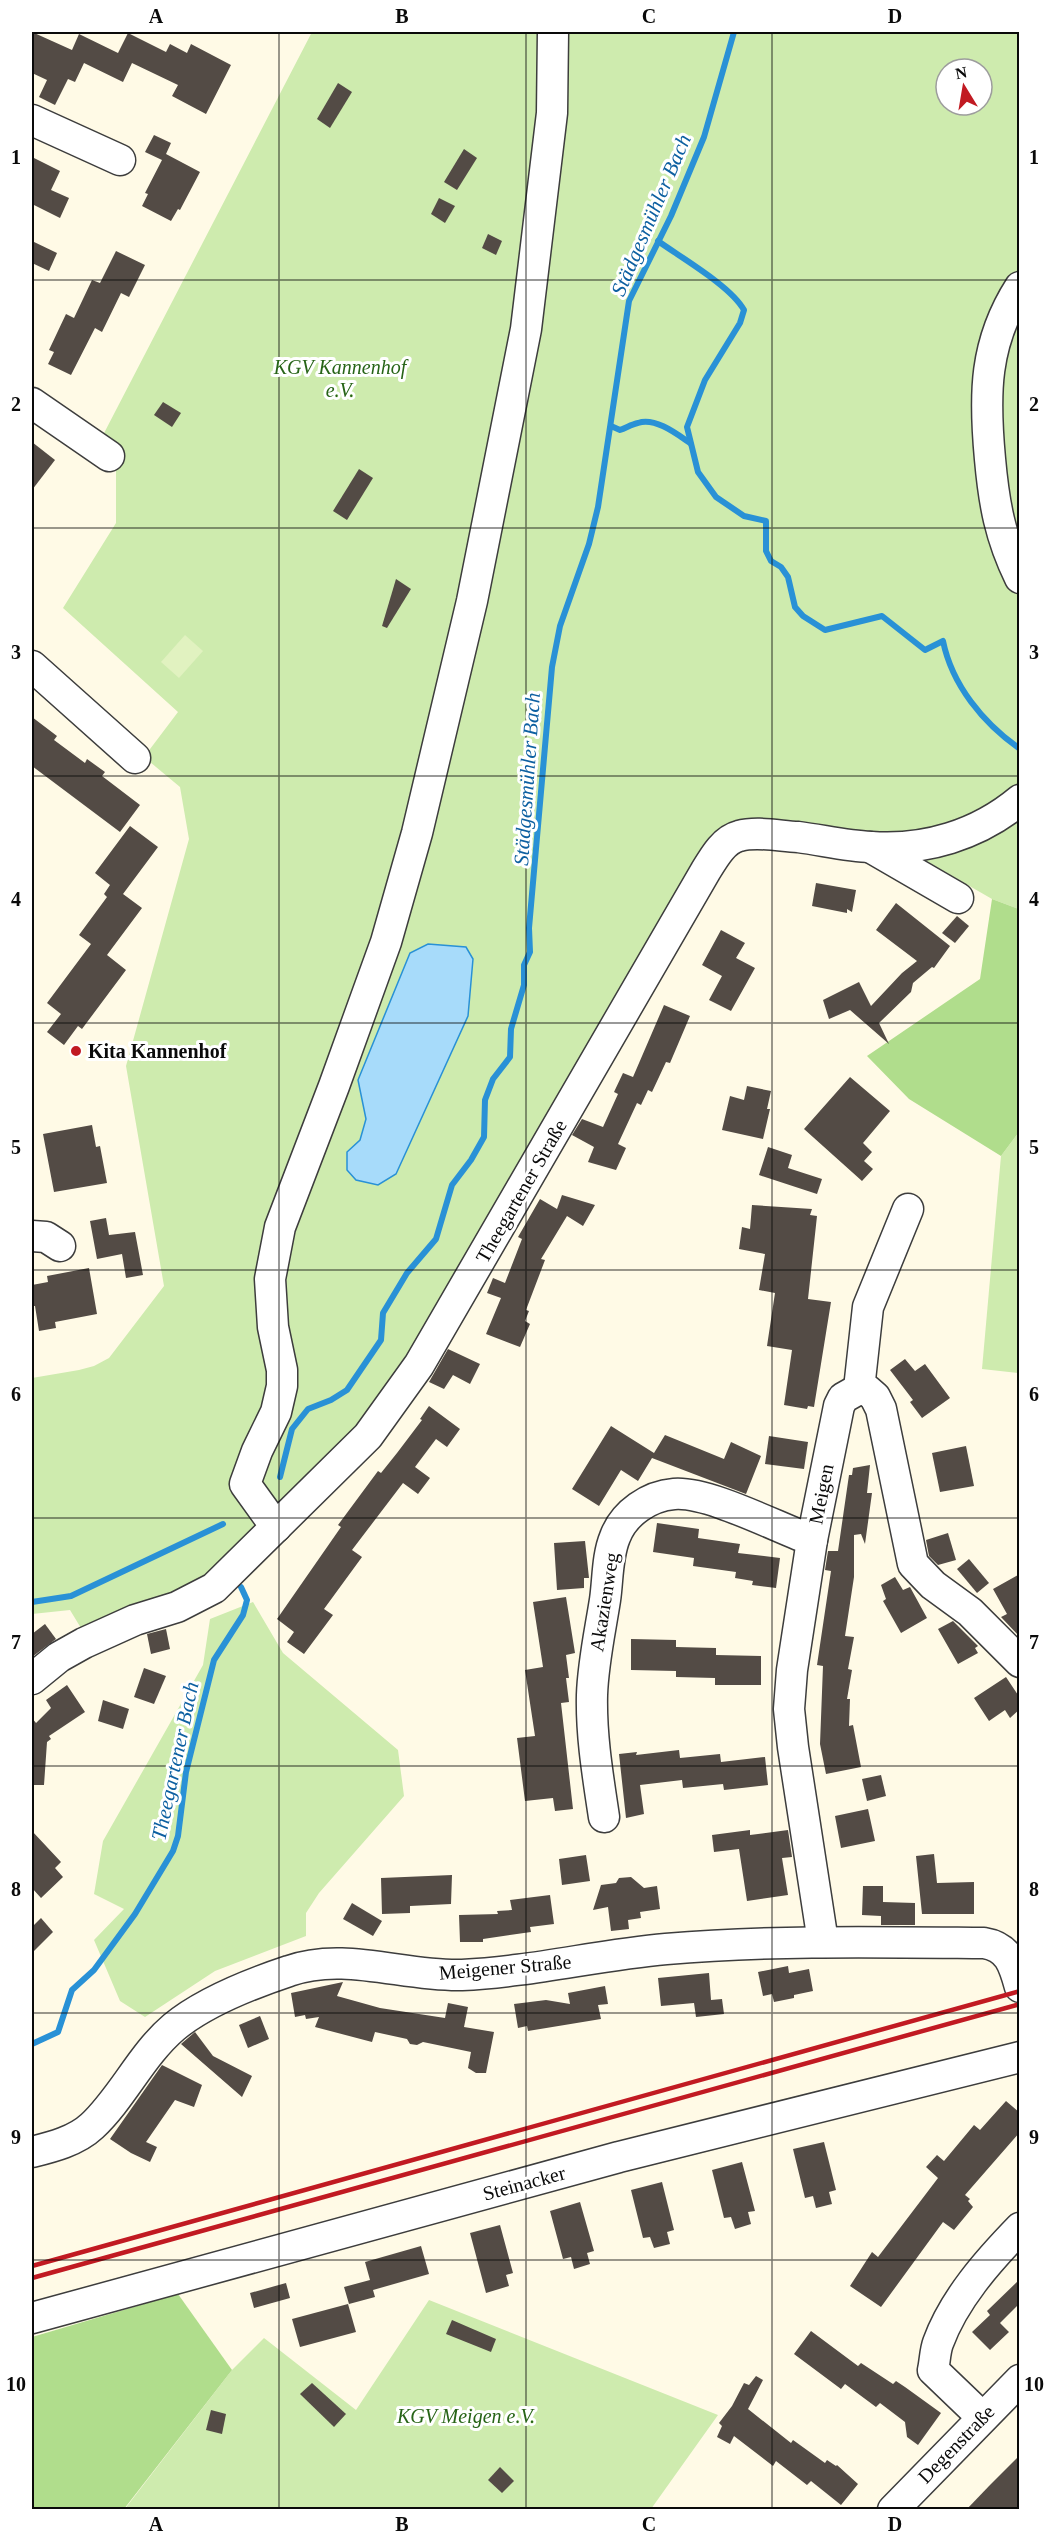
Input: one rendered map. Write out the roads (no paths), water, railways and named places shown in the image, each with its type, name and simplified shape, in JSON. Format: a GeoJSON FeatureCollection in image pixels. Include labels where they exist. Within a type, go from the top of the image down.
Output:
{"type":"FeatureCollection","features":[{"type":"Feature","properties":{"kind":"street"},"geometry":{"type":"LineString","coordinates":[[276,1527],[245,1484],[256,1451],[276,1412],[282,1386],[282,1370],[270,1299],[273,1255],[280,1227],[386,942],[417,833],[453,686],[526,329],[552,113],[553,32]]}},
{"type":"Feature","properties":{"kind":"street"},"geometry":{"type":"LineString","coordinates":[[32,120],[120,160]]}},
{"type":"Feature","properties":{"kind":"street"},"geometry":{"type":"LineString","coordinates":[[1020,287],[1003,317],[996,336],[987,375],[986,404],[996,515],[1004,545],[1020,578]]}},
{"type":"Feature","properties":{"kind":"street"},"geometry":{"type":"LineString","coordinates":[[32,403],[109,456]]}},
{"type":"Feature","properties":{"kind":"street"},"geometry":{"type":"LineString","coordinates":[[32,666],[135,758]]}},
{"type":"Feature","properties":{"kind":"street","name":"Theegartener Straße"},"geometry":{"type":"LineString","coordinates":[[32,1679],[59,1657],[84,1643],[135,1620],[177,1607],[214,1588],[368,1436],[419,1365],[603,1052],[705,872],[723,846],[737,836],[753,834],[869,847],[915,846],[953,838],[977,827],[1020,800]]}},
{"type":"Feature","properties":{"kind":"street"},"geometry":{"type":"LineString","coordinates":[[869,847],[958,898]]}},
{"type":"Feature","properties":{"kind":"street"},"geometry":{"type":"LineString","coordinates":[[908,1209],[868,1307],[860,1389],[875,1397],[885,1418],[913,1564],[933,1585],[970,1611],[1020,1662]]}},
{"type":"Feature","properties":{"kind":"street"},"geometry":{"type":"LineString","coordinates":[[32,1236],[46,1237],[60,1246]]}},
{"type":"Feature","properties":{"kind":"street","name":"Meigen"},"geometry":{"type":"LineString","coordinates":[[823,1942],[789,1709],[794,1647],[812,1540],[839,1406],[843,1398],[860,1389]]}},
{"type":"Feature","properties":{"kind":"street","name":"Akazienweg"},"geometry":{"type":"LineString","coordinates":[[604,1817],[594,1746],[592,1694],[595,1658],[612,1545],[623,1522],[647,1502],[668,1495],[688,1494],[708,1499],[812,1540]]}},
{"type":"Feature","properties":{"kind":"street","name":"Meigener Straße"},"geometry":{"type":"LineString","coordinates":[[32,2152],[63,2143],[92,2126],[175,2027],[228,1996],[291,1970],[314,1964],[352,1965],[460,1975],[662,1949],[726,1944],[823,1942],[990,1944],[1006,1953],[1014,1966],[1019,1984]]}},
{"type":"Feature","properties":{"kind":"street","name":"Steinacker"},"geometry":{"type":"LineString","coordinates":[[32,2318],[619,2157],[1020,2057]]}},
{"type":"Feature","properties":{"kind":"street"},"geometry":{"type":"LineString","coordinates":[[982,2417],[933,2370],[938,2344],[957,2305],[977,2276],[1020,2228]]}},
{"type":"Feature","properties":{"kind":"street","name":"Degenstraße"},"geometry":{"type":"LineString","coordinates":[[893,2510],[1020,2380]]}},
{"type":"Feature","properties":{"kind":"water"},"geometry":{"type":"Polygon","coordinates":[[[428,944],[466,947],[473,959],[468,1016],[396,1174],[378,1185],[356,1180],[347,1170],[347,1152],[360,1140],[366,1119],[358,1080],[410,953],[428,944]]]}},
{"type":"Feature","properties":{"kind":"waterway","name":"Städgesmühler Bach"},"geometry":{"type":"LineString","coordinates":[[280,1477],[292,1429],[308,1409],[331,1400],[347,1390],[381,1340],[383,1313],[407,1273],[436,1239],[452,1185],[471,1160],[484,1137],[485,1100],[493,1079],[510,1057],[511,1029],[524,985],[524,965],[530,952],[529,928],[552,667],[560,626],[589,544],[598,507],[629,301],[671,216],[704,137],[734,32]]}},
{"type":"Feature","properties":{"kind":"waterway"},"geometry":{"type":"LineString","coordinates":[[658,241],[717,282],[744,310],[740,323],[705,380],[687,427],[698,472],[716,497],[744,516],[766,521],[766,551],[771,561],[781,567],[788,577],[795,607],[803,616],[825,630],[882,616],[925,650],[943,641],[954,673],[971,702],[1006,739],[1020,749]]}},
{"type":"Feature","properties":{"kind":"waterway"},"geometry":{"type":"LineString","coordinates":[[611,426],[620,430],[636,424],[651,422],[666,427],[690,443]]}},
{"type":"Feature","properties":{"kind":"waterway","name":"Städgesmühler Bach"},"geometry":{"type":"LineString","coordinates":[[32,1602],[71,1596],[223,1524]]}},
{"type":"Feature","properties":{"kind":"waterway","name":"Theegartener Bach"},"geometry":{"type":"LineString","coordinates":[[32,2044],[58,2032],[72,1990],[94,1970],[135,1914],[173,1851],[178,1836],[186,1772],[214,1660],[243,1615],[247,1600],[241,1587]]}},
{"type":"Feature","properties":{"kind":"railway"},"geometry":{"type":"LineString","coordinates":[[32,2266],[1020,1991]]}},
{"type":"Feature","properties":{"kind":"railway"},"geometry":{"type":"LineString","coordinates":[[32,2278],[1020,2004]]}},
{"type":"Feature","properties":{"kind":"place","name":"Kita Kannenhof"},"geometry":{"type":"Point","coordinates":[76,1051]}},
{"type":"Feature","properties":{"kind":"park label","name":"KGV Kannenhof e.V."},"geometry":{"type":"Point","coordinates":[340,378]}},
{"type":"Feature","properties":{"kind":"park label","name":"KGV Meigen e.V."},"geometry":{"type":"Point","coordinates":[466,2416]}}]}
